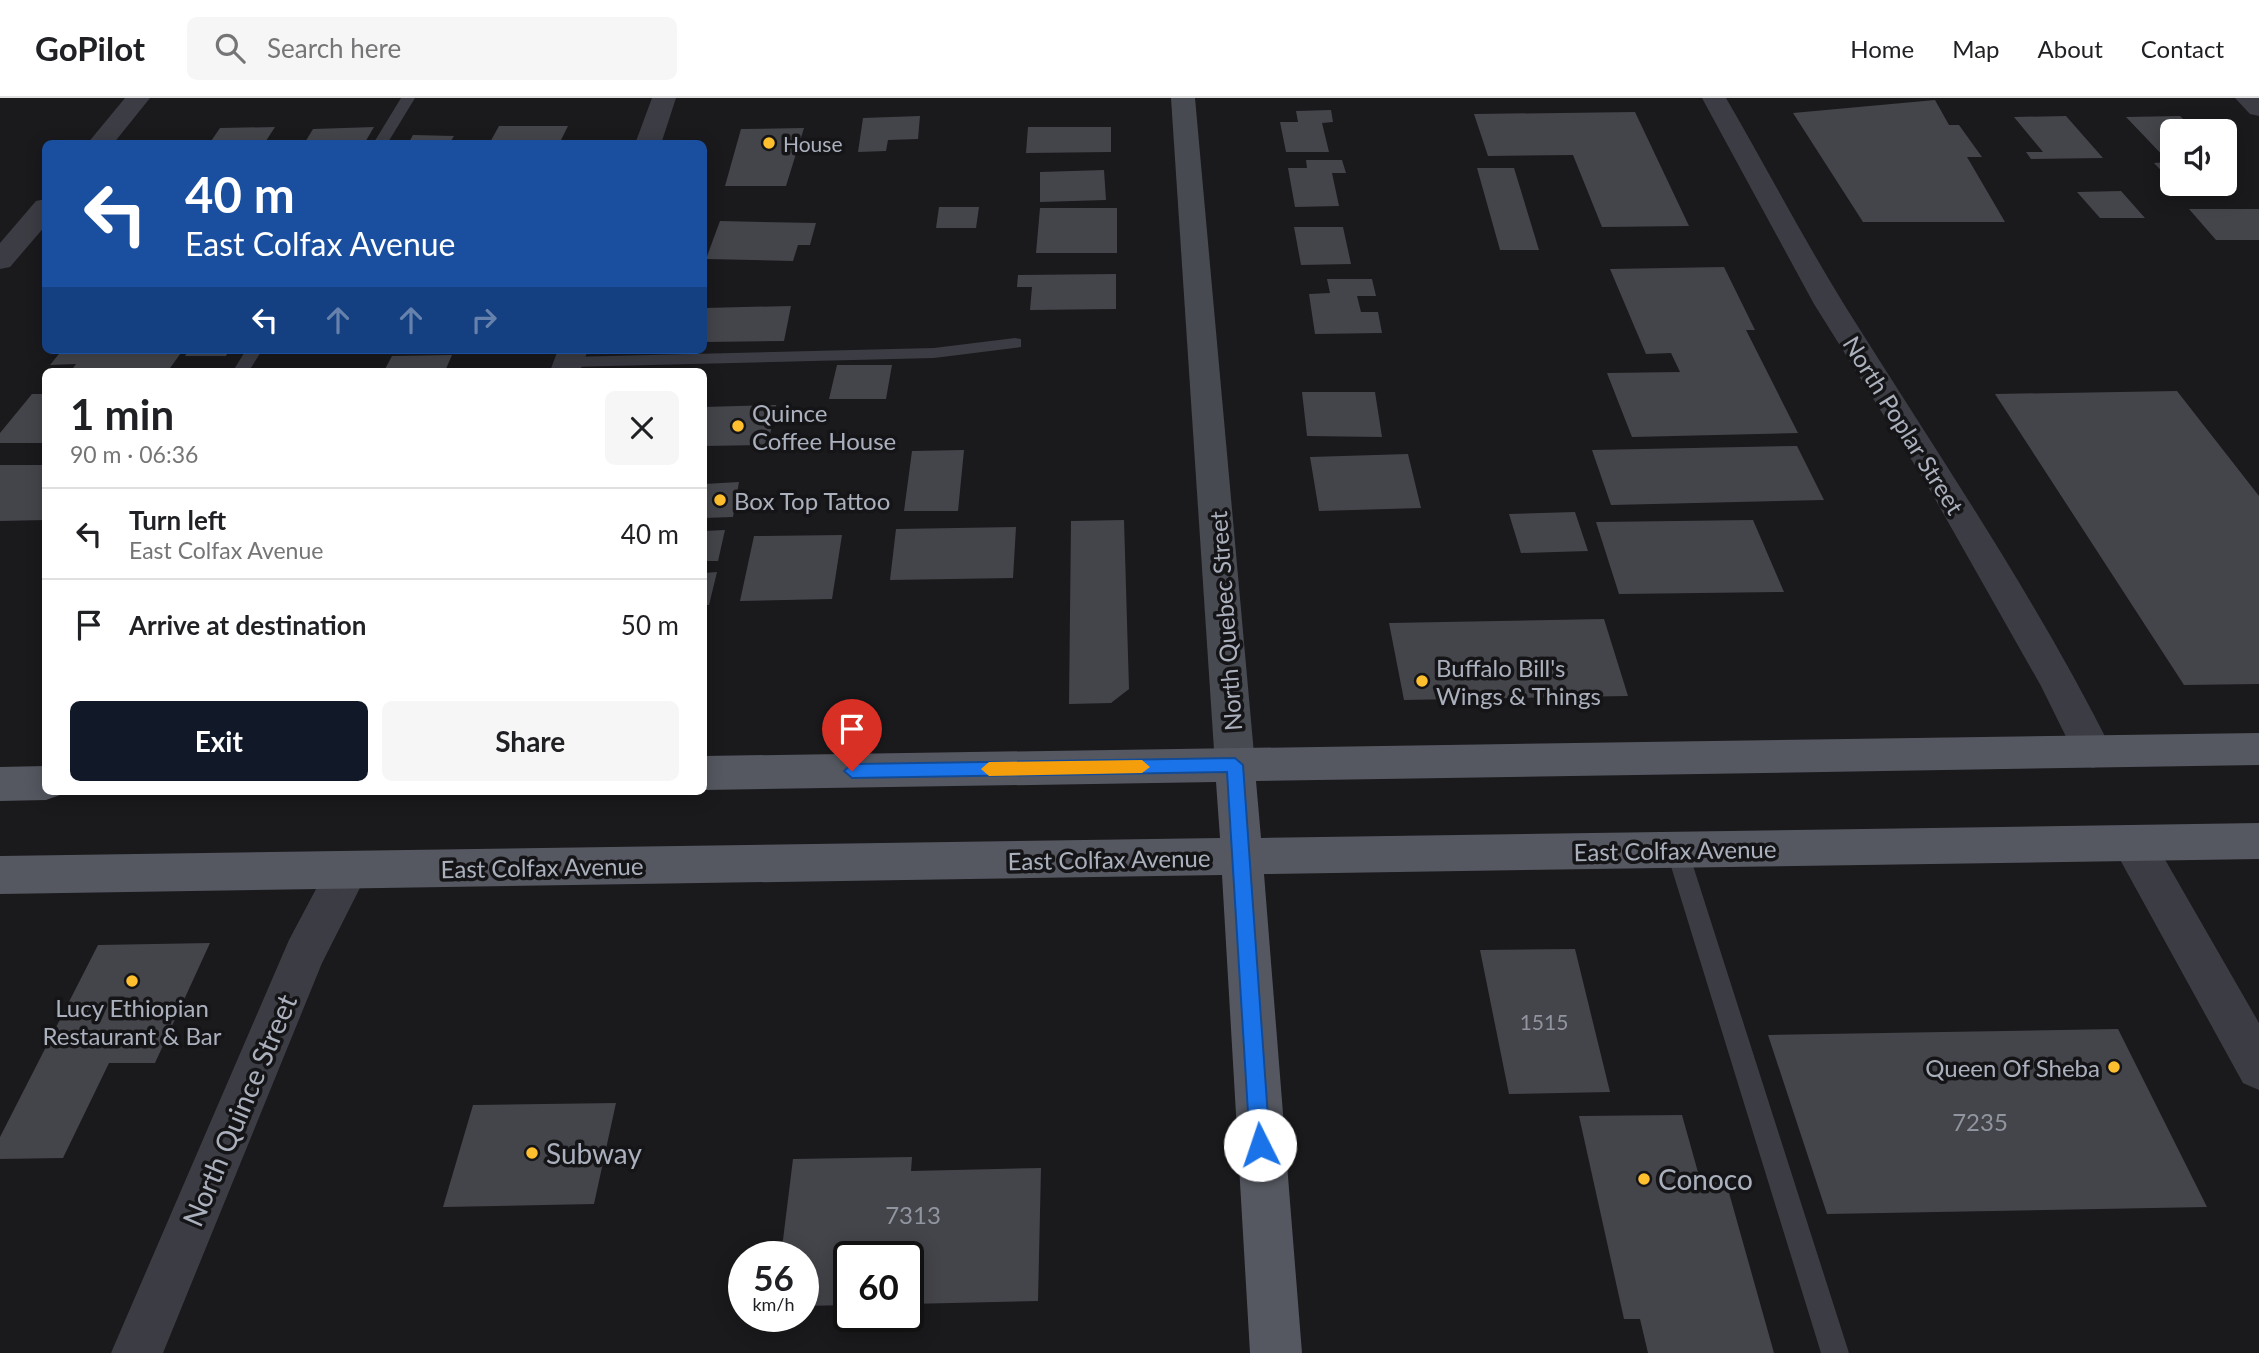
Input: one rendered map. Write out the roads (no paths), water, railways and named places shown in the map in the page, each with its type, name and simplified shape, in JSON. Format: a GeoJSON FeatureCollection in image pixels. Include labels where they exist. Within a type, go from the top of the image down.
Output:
{"type":"FeatureCollection","features":[{"type":"Feature","properties":{"kind":"main road","name":"North Quebec Street"},"geometry":{"type":"LineString","coordinates":[[1183,98],[1235,765],[1276,1353]]}},
{"type":"Feature","properties":{"kind":"main road"},"geometry":{"type":"LineString","coordinates":[[707,773],[2259,749]]}},
{"type":"Feature","properties":{"kind":"main road"},"geometry":{"type":"LineString","coordinates":[[0,784],[42,783]]}},
{"type":"Feature","properties":{"kind":"main road","name":"East Colfax Avenue"},"geometry":{"type":"LineString","coordinates":[[0,875],[2259,841]]}},
{"type":"Feature","properties":{"kind":"street"},"geometry":{"type":"LineString","coordinates":[[102,140],[138,98]]}},
{"type":"Feature","properties":{"kind":"street"},"geometry":{"type":"LineString","coordinates":[[649,140],[664,98]]}},
{"type":"Feature","properties":{"kind":"street","name":"North Poplar Street"},"geometry":{"type":"LineString","coordinates":[[1714,98],[1829,304],[1946,490],[2056,679],[2093,752]]}},
{"type":"Feature","properties":{"kind":"street"},"geometry":{"type":"LineString","coordinates":[[2247,98],[2259,110]]}},
{"type":"Feature","properties":{"kind":"street"},"geometry":{"type":"LineString","coordinates":[[0,261],[42,212]]}},
{"type":"Feature","properties":{"kind":"street"},"geometry":{"type":"LineString","coordinates":[[2133,843],[2259,1067]]}},
{"type":"Feature","properties":{"kind":"street","name":"North Quince Street"},"geometry":{"type":"LineString","coordinates":[[137,1353],[304,954],[348,870]]}},
{"type":"Feature","properties":{"kind":"lane"},"geometry":{"type":"LineString","coordinates":[[382,140],[408,98]]}},
{"type":"Feature","properties":{"kind":"lane"},"geometry":{"type":"LineString","coordinates":[[569,361],[934,353],[1015,343]]}},
{"type":"Feature","properties":{"kind":"lane"},"geometry":{"type":"LineString","coordinates":[[1677,850],[1835,1353]]}},
{"type":"Feature","properties":{"kind":"place","name":"House"},"geometry":{"type":"Point","coordinates":[769,143]}},
{"type":"Feature","properties":{"kind":"place","name":"Quince Coffee House"},"geometry":{"type":"Point","coordinates":[738,426]}},
{"type":"Feature","properties":{"kind":"place","name":"Box Top Tattoo"},"geometry":{"type":"Point","coordinates":[720,500]}},
{"type":"Feature","properties":{"kind":"place","name":"Buffalo Bill's Wings & Things"},"geometry":{"type":"Point","coordinates":[1422,681]}},
{"type":"Feature","properties":{"kind":"place","name":"Lucy Ethiopian Restaurant & Bar"},"geometry":{"type":"Point","coordinates":[132,981]}},
{"type":"Feature","properties":{"kind":"place","name":"Queen Of Sheba"},"geometry":{"type":"Point","coordinates":[2114,1067]}},
{"type":"Feature","properties":{"kind":"place","name":"Subway"},"geometry":{"type":"Point","coordinates":[532,1153]}},
{"type":"Feature","properties":{"kind":"place","name":"Conoco"},"geometry":{"type":"Point","coordinates":[1644,1179]}}]}
